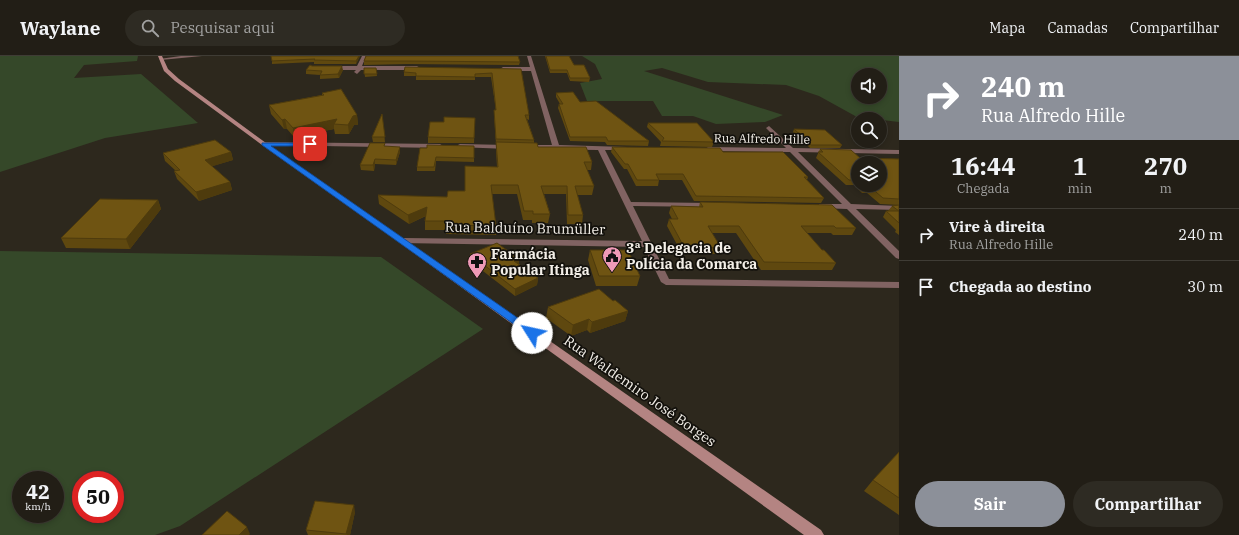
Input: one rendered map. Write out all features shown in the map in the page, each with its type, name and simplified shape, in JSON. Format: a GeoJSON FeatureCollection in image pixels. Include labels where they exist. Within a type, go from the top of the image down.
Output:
{"type":"FeatureCollection","features":[{"type":"Feature","properties":{"kind":"main road","name":"Rua Waldemiro José Borges"},"geometry":{"type":"LineString","coordinates":[[161,57],[166,70],[264,144],[816,535]]}},
{"type":"Feature","properties":{"kind":"street"},"geometry":{"type":"LineString","coordinates":[[161,57],[200,56]]}},
{"type":"Feature","properties":{"kind":"street"},"geometry":{"type":"LineString","coordinates":[[356,74],[364,56]]}},
{"type":"Feature","properties":{"kind":"street"},"geometry":{"type":"LineString","coordinates":[[529,56],[556,147]]}},
{"type":"Feature","properties":{"kind":"street"},"geometry":{"type":"LineString","coordinates":[[320,68],[422,68]]}},
{"type":"Feature","properties":{"kind":"street"},"geometry":{"type":"LineString","coordinates":[[493,68],[533,69]]}},
{"type":"Feature","properties":{"kind":"street"},"geometry":{"type":"LineString","coordinates":[[769,128],[899,256]]}},
{"type":"Feature","properties":{"kind":"street"},"geometry":{"type":"LineString","coordinates":[[264,144],[446,146]]}},
{"type":"Feature","properties":{"kind":"street"},"geometry":{"type":"LineString","coordinates":[[454,146],[632,148]]}},
{"type":"Feature","properties":{"kind":"street"},"geometry":{"type":"LineString","coordinates":[[601,148],[666,282],[899,285]]}},
{"type":"Feature","properties":{"kind":"street","name":"Rua Alfredo Hille"},"geometry":{"type":"LineString","coordinates":[[704,149],[899,152]]}},
{"type":"Feature","properties":{"kind":"street"},"geometry":{"type":"LineString","coordinates":[[628,204],[722,205]]}},
{"type":"Feature","properties":{"kind":"street"},"geometry":{"type":"LineString","coordinates":[[817,206],[899,208]]}},
{"type":"Feature","properties":{"kind":"street","name":"Rua Balduíno Brumüller"},"geometry":{"type":"LineString","coordinates":[[403,241],[647,244]]}},
{"type":"Feature","properties":{"kind":"green space"},"geometry":{"type":"Polygon","coordinates":[[[0,56],[138,56],[137,61],[84,65],[74,78],[141,74],[198,123],[105,138],[0,172],[0,56]]]}},
{"type":"Feature","properties":{"kind":"green space"},"geometry":{"type":"Polygon","coordinates":[[[582,56],[899,56],[899,122],[887,121],[887,112],[851,112],[851,114],[819,96],[786,85],[708,82],[662,68],[644,71],[783,115],[765,122],[716,124],[693,116],[662,116],[653,101],[587,101],[580,83],[602,79],[595,64],[582,56]]]}},
{"type":"Feature","properties":{"kind":"green space"},"geometry":{"type":"Polygon","coordinates":[[[0,251],[381,257],[483,329],[180,526],[155,535],[0,535],[0,251]]]}},
{"type":"Feature","properties":{"kind":"building"},"geometry":{"type":"Polygon","coordinates":[[[271,56],[359,56],[356,61],[314,60],[315,59],[272,61],[271,56]]]}},
{"type":"Feature","properties":{"kind":"building"},"geometry":{"type":"Polygon","coordinates":[[[366,56],[518,56],[520,62],[364,61],[366,56]]]}},
{"type":"Feature","properties":{"kind":"building"},"geometry":{"type":"Polygon","coordinates":[[[546,56],[569,56],[574,65],[584,65],[590,78],[570,78],[567,70],[550,70],[546,56]]]}},
{"type":"Feature","properties":{"kind":"building"},"geometry":{"type":"Polygon","coordinates":[[[310,65],[342,66],[338,74],[320,75],[322,71],[306,70],[310,65]]]}},
{"type":"Feature","properties":{"kind":"building"},"geometry":{"type":"Polygon","coordinates":[[[405,67],[521,69],[529,115],[525,115],[534,140],[496,139],[494,110],[496,110],[492,73],[475,74],[475,77],[416,76],[416,73],[404,72],[405,67]]]}},
{"type":"Feature","properties":{"kind":"building"},"geometry":{"type":"Polygon","coordinates":[[[364,68],[376,68],[377,74],[364,74],[364,68]]]}},
{"type":"Feature","properties":{"kind":"building"},"geometry":{"type":"Polygon","coordinates":[[[341,89],[357,115],[353,116],[348,125],[334,124],[337,119],[293,128],[285,119],[282,120],[269,105],[324,95],[322,93],[341,89]]]}},
{"type":"Feature","properties":{"kind":"building"},"geometry":{"type":"Polygon","coordinates":[[[573,92],[580,102],[596,101],[649,141],[608,141],[606,137],[570,137],[559,104],[563,104],[556,93],[573,92]]]}},
{"type":"Feature","properties":{"kind":"building"},"geometry":{"type":"Polygon","coordinates":[[[382,114],[385,137],[372,137],[382,114]]]}},
{"type":"Feature","properties":{"kind":"building"},"geometry":{"type":"Polygon","coordinates":[[[444,117],[475,118],[474,138],[428,137],[430,122],[444,122],[444,117]]]}},
{"type":"Feature","properties":{"kind":"building"},"geometry":{"type":"Polygon","coordinates":[[[648,123],[697,123],[714,142],[662,141],[664,138],[648,123]]]}},
{"type":"Feature","properties":{"kind":"building"},"geometry":{"type":"Polygon","coordinates":[[[794,129],[825,130],[842,145],[811,145],[794,129]]]}},
{"type":"Feature","properties":{"kind":"building"},"geometry":{"type":"Polygon","coordinates":[[[215,140],[231,152],[205,160],[230,182],[196,192],[174,171],[180,170],[163,153],[215,140]]]}},
{"type":"Feature","properties":{"kind":"building"},"geometry":{"type":"Polygon","coordinates":[[[496,142],[537,143],[538,147],[586,147],[592,162],[584,162],[594,186],[575,186],[583,215],[568,215],[567,186],[541,186],[550,214],[533,214],[533,211],[524,211],[518,185],[491,185],[496,226],[446,225],[446,221],[425,221],[427,207],[408,215],[378,195],[447,197],[448,191],[465,191],[465,166],[498,167],[496,142]]]}},
{"type":"Feature","properties":{"kind":"building"},"geometry":{"type":"Polygon","coordinates":[[[370,143],[385,143],[384,146],[400,147],[396,160],[375,159],[373,165],[360,165],[370,143]]]}},
{"type":"Feature","properties":{"kind":"building"},"geometry":{"type":"Polygon","coordinates":[[[427,145],[474,146],[474,158],[436,157],[434,167],[417,167],[420,148],[427,148],[427,145]]]}},
{"type":"Feature","properties":{"kind":"building"},"geometry":{"type":"Polygon","coordinates":[[[612,147],[720,148],[723,152],[783,152],[808,177],[804,177],[824,198],[696,196],[683,174],[656,174],[659,180],[637,180],[628,164],[625,164],[612,147]]]}},
{"type":"Feature","properties":{"kind":"building"},"geometry":{"type":"Polygon","coordinates":[[[820,149],[851,150],[858,156],[851,156],[851,180],[849,180],[818,152],[823,152],[820,149]]]}},
{"type":"Feature","properties":{"kind":"building"},"geometry":{"type":"Polygon","coordinates":[[[887,159],[899,159],[899,199],[883,198],[876,192],[887,192],[887,159]]]}},
{"type":"Feature","properties":{"kind":"building"},"geometry":{"type":"Polygon","coordinates":[[[100,199],[158,200],[126,239],[61,238],[100,199]]]}},
{"type":"Feature","properties":{"kind":"building"},"geometry":{"type":"Polygon","coordinates":[[[700,202],[832,205],[856,228],[801,226],[822,250],[824,250],[836,263],[764,262],[739,226],[708,226],[721,248],[684,247],[669,219],[678,219],[671,206],[703,207],[700,202]]]}},
{"type":"Feature","properties":{"kind":"building"},"geometry":{"type":"Polygon","coordinates":[[[899,205],[899,211],[892,206],[899,205]]]}},
{"type":"Feature","properties":{"kind":"building"},"geometry":{"type":"Polygon","coordinates":[[[886,211],[899,211],[899,223],[886,211]]]}},
{"type":"Feature","properties":{"kind":"building"},"geometry":{"type":"Polygon","coordinates":[[[497,243],[519,259],[514,261],[538,278],[515,289],[470,254],[497,243]]]}},
{"type":"Feature","properties":{"kind":"building"},"geometry":{"type":"Polygon","coordinates":[[[590,250],[628,250],[640,276],[599,276],[590,250]]]}},
{"type":"Feature","properties":{"kind":"building"},"geometry":{"type":"Polygon","coordinates":[[[599,289],[628,311],[592,322],[589,319],[573,325],[548,307],[599,289]]]}},
{"type":"Feature","properties":{"kind":"building"},"geometry":{"type":"Polygon","coordinates":[[[899,452],[899,498],[873,480],[899,452]]]}},
{"type":"Feature","properties":{"kind":"building"},"geometry":{"type":"Polygon","coordinates":[[[315,501],[354,505],[346,534],[306,530],[315,501]]]}},
{"type":"Feature","properties":{"kind":"building"},"geometry":{"type":"Polygon","coordinates":[[[227,511],[247,527],[239,535],[202,535],[227,511]]]}},
{"type":"Feature","properties":{"kind":"place","name":"3ª Delegacia de Polícia da Comarca"},"geometry":{"type":"Point","coordinates":[612,273]}},
{"type":"Feature","properties":{"kind":"place","name":"Farmácia Popular Itinga"},"geometry":{"type":"Point","coordinates":[477,279]}},
{"type":"Feature","properties":{"kind":"route"},"geometry":{"type":"LineString","coordinates":[[310,144],[264,144],[532,333]]}}]}
